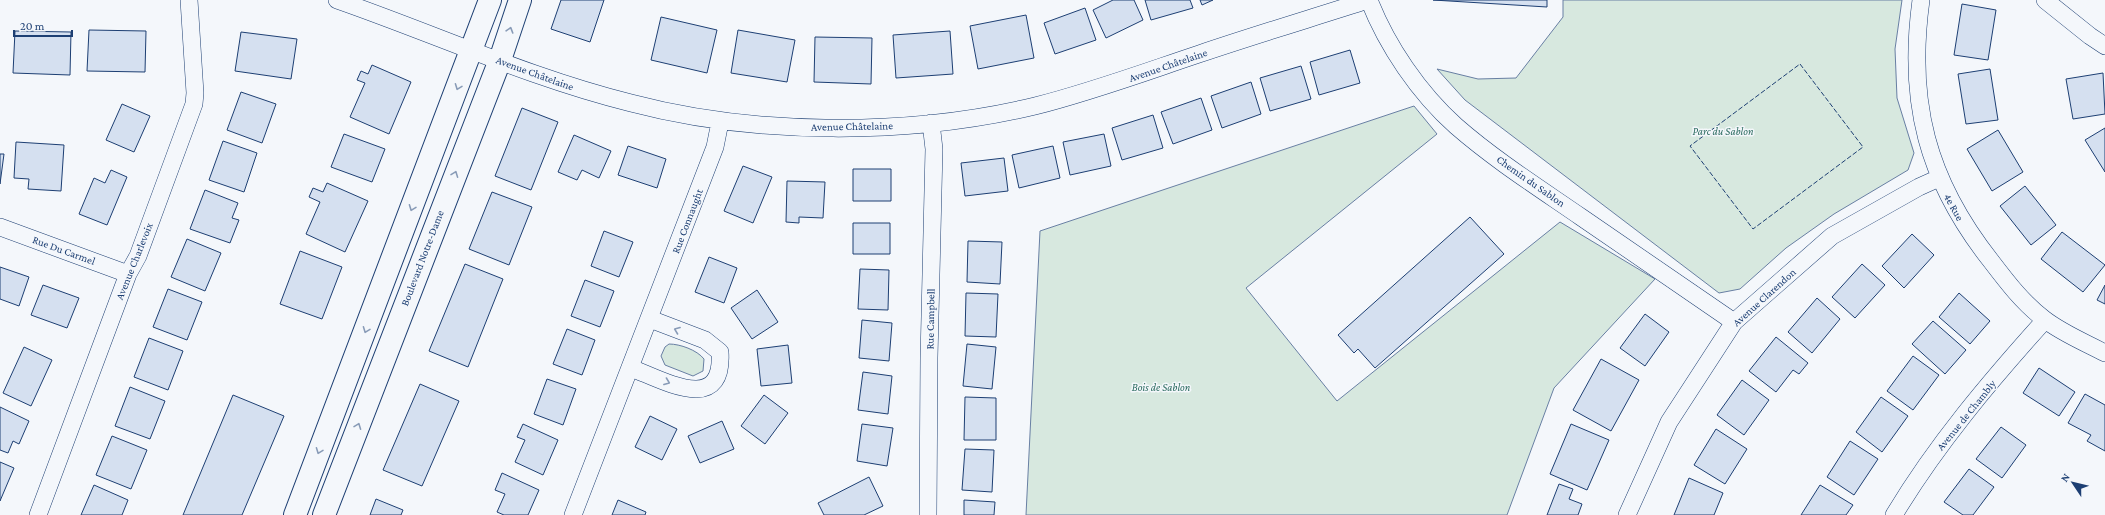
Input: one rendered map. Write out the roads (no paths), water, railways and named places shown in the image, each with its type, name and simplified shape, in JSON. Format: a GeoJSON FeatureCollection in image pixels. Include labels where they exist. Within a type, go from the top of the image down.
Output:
{"type":"FeatureCollection","features":[{"type":"Feature","properties":{"kind":"street","name":"Avenue Charlevoix"},"geometry":{"type":"LineString","coordinates":[[38,515],[128,274],[138,256],[194,104],[195,93],[190,0]]}},
{"type":"Feature","properties":{"kind":"street","name":"Avenue Châtelaine"},"geometry":{"type":"LineString","coordinates":[[337,0],[581,89],[633,104],[720,122],[805,127],[931,123],[980,117],[1042,104],[1122,80],[1369,0]]}},
{"type":"Feature","properties":{"kind":"street"},"geometry":{"type":"LineString","coordinates":[[295,515],[490,0]]}},
{"type":"Feature","properties":{"kind":"street","name":"Boulevard Notre-Dame"},"geometry":{"type":"LineString","coordinates":[[324,515],[500,60],[520,0]]}},
{"type":"Feature","properties":{"kind":"street","name":"Chemin du Sablon"},"geometry":{"type":"LineString","coordinates":[[1369,0],[1387,38],[1412,75],[1456,125],[1515,171],[1734,322]]}},
{"type":"Feature","properties":{"kind":"street","name":"4e Rue"},"geometry":{"type":"LineString","coordinates":[[1921,0],[1916,35],[1918,78],[1922,115],[1931,157],[1939,178],[1969,233],[2013,290],[2029,308],[2061,331],[2105,353]]}},
{"type":"Feature","properties":{"kind":"street"},"geometry":{"type":"LineString","coordinates":[[2045,0],[2105,46]]}},
{"type":"Feature","properties":{"kind":"street","name":"Rue Connaught"},"geometry":{"type":"LineString","coordinates":[[574,515],[715,147],[720,122]]}},
{"type":"Feature","properties":{"kind":"street","name":"Rue Campbell"},"geometry":{"type":"LineString","coordinates":[[928,515],[929,358],[934,149],[931,123]]}},
{"type":"Feature","properties":{"kind":"street","name":"Avenue Clarendon"},"geometry":{"type":"LineString","coordinates":[[1627,515],[1668,422],[1734,322],[1832,236],[1919,187],[1939,178]]}},
{"type":"Feature","properties":{"kind":"street","name":"Rue Du Carmel"},"geometry":{"type":"LineString","coordinates":[[0,226],[128,274]]}},
{"type":"Feature","properties":{"kind":"street"},"geometry":{"type":"LineString","coordinates":[[631,368],[689,390],[701,390],[710,385],[721,369],[720,352],[705,340],[650,319]]}},
{"type":"Feature","properties":{"kind":"street","name":"Avenue de Chambly"},"geometry":{"type":"LineString","coordinates":[[1894,515],[1914,482],[1950,434],[2045,320]]}},
{"type":"Feature","properties":{"kind":"park label","name":"Parc du Sablon"},"geometry":{"type":"Point","coordinates":[1723,131]}},
{"type":"Feature","properties":{"kind":"park label","name":"Bois de Sablon"},"geometry":{"type":"Point","coordinates":[1161,387]}}]}
